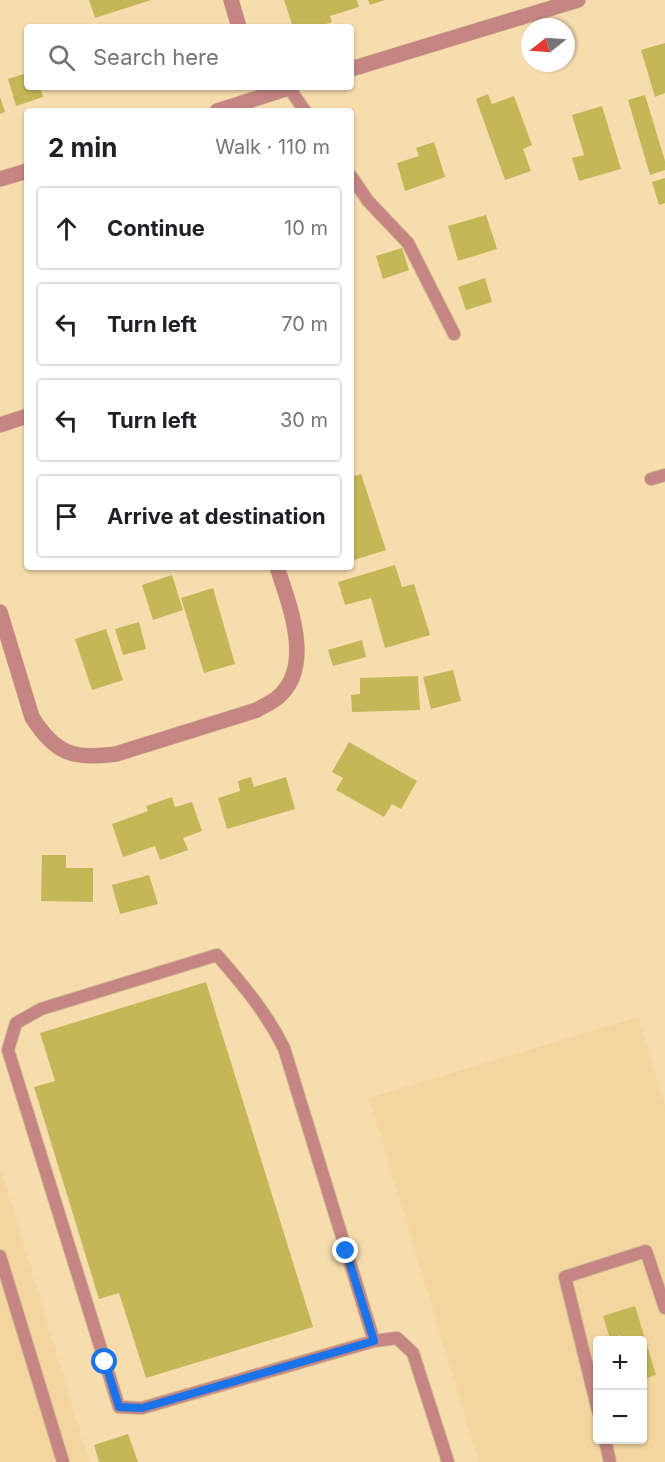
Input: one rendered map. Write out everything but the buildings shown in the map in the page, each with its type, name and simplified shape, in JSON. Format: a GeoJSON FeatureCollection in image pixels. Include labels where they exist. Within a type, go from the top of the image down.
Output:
{"type":"FeatureCollection","features":[{"type":"Feature","properties":{"kind":"street"},"geometry":{"type":"LineString","coordinates":[[231,0],[238,24]]}},
{"type":"Feature","properties":{"kind":"street"},"geometry":{"type":"LineString","coordinates":[[354,68],[553,4],[578,0]]}},
{"type":"Feature","properties":{"kind":"street"},"geometry":{"type":"LineString","coordinates":[[224,108],[259,92],[275,90]]}},
{"type":"Feature","properties":{"kind":"street"},"geometry":{"type":"LineString","coordinates":[[0,178],[24,172]]}},
{"type":"Feature","properties":{"kind":"street"},"geometry":{"type":"LineString","coordinates":[[0,425],[24,418]]}},
{"type":"Feature","properties":{"kind":"street"},"geometry":{"type":"LineString","coordinates":[[0,612],[32,717],[40,730],[62,751],[92,758],[116,754],[257,710],[277,698],[293,674],[298,643],[278,570]]}},
{"type":"Feature","properties":{"kind":"lane"},"geometry":{"type":"LineString","coordinates":[[292,90],[303,108]]}},
{"type":"Feature","properties":{"kind":"lane"},"geometry":{"type":"LineString","coordinates":[[354,180],[368,201],[408,243],[454,334]]}},
{"type":"Feature","properties":{"kind":"lane"},"geometry":{"type":"LineString","coordinates":[[651,479],[665,475]]}},
{"type":"Feature","properties":{"kind":"lane"},"geometry":{"type":"LineString","coordinates":[[374,1341],[284,1048],[261,1008],[217,955],[41,1009],[16,1023],[8,1050],[119,1407],[142,1408],[374,1341],[397,1338],[413,1353],[448,1462]]}},
{"type":"Feature","properties":{"kind":"lane"},"geometry":{"type":"LineString","coordinates":[[593,1394],[565,1277],[646,1251],[665,1308]]}},
{"type":"Feature","properties":{"kind":"lane"},"geometry":{"type":"LineString","coordinates":[[0,1256],[63,1462]]}},
{"type":"Feature","properties":{"kind":"lane"},"geometry":{"type":"LineString","coordinates":[[606,1444],[610,1462]]}},
{"type":"Feature","properties":{"kind":"shaded area"},"geometry":{"type":"Polygon","coordinates":[[[638,1017],[665,1106],[665,1462],[479,1462],[369,1098],[638,1017]]]}},
{"type":"Feature","properties":{"kind":"shaded area"},"geometry":{"type":"Polygon","coordinates":[[[0,1166],[89,1462],[0,1462],[0,1166]]]}},
{"type":"Feature","properties":{"kind":"route"},"geometry":{"type":"LineString","coordinates":[[105,1362],[119,1407],[142,1408],[374,1341],[346,1251]]}}]}
